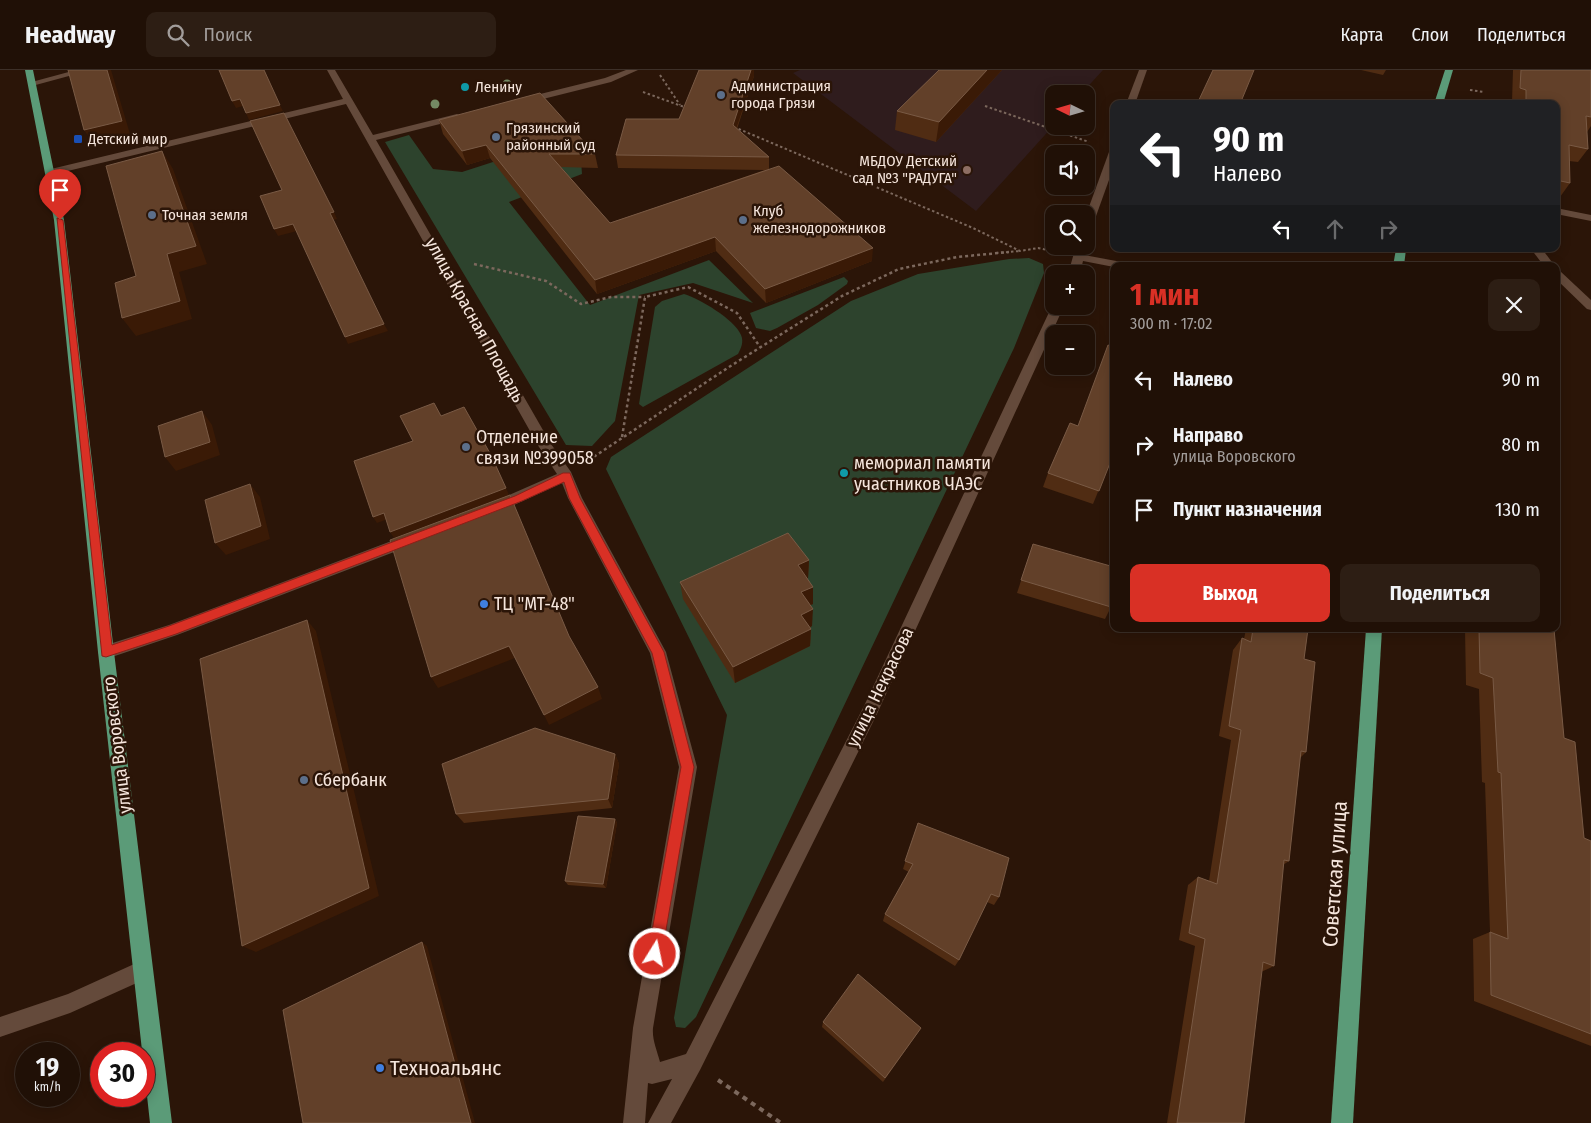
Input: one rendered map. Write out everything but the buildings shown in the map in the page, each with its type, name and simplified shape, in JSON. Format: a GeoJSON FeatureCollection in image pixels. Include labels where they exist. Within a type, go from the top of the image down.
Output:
{"type":"FeatureCollection","features":[{"type":"Feature","properties":{"kind":"main road","name":"улица Воровского"},"geometry":{"type":"LineString","coordinates":[[29,70],[60,220],[106,652],[161,1123]]}},
{"type":"Feature","properties":{"kind":"main road"},"geometry":{"type":"LineString","coordinates":[[1439,100],[1449,70]]}},
{"type":"Feature","properties":{"kind":"main road","name":"Советская улица"},"geometry":{"type":"LineString","coordinates":[[1342,1123],[1374,632]]}},
{"type":"Feature","properties":{"kind":"street"},"geometry":{"type":"LineString","coordinates":[[32,83],[86,70]]}},
{"type":"Feature","properties":{"kind":"street","name":"улица Красная Площадь"},"geometry":{"type":"LineString","coordinates":[[331,70],[347,93],[546,447],[566,476],[575,498],[658,652],[688,767],[642,1028],[634,1123]]}},
{"type":"Feature","properties":{"kind":"street"},"geometry":{"type":"LineString","coordinates":[[513,103],[608,80],[634,70]]}},
{"type":"Feature","properties":{"kind":"street"},"geometry":{"type":"LineString","coordinates":[[1132,100],[1142,72]]}},
{"type":"Feature","properties":{"kind":"street"},"geometry":{"type":"LineString","coordinates":[[51,172],[347,93]]}},
{"type":"Feature","properties":{"kind":"street"},"geometry":{"type":"LineString","coordinates":[[371,138],[466,115]]}},
{"type":"Feature","properties":{"kind":"street"},"geometry":{"type":"LineString","coordinates":[[1095,205],[1110,163]]}},
{"type":"Feature","properties":{"kind":"street"},"geometry":{"type":"LineString","coordinates":[[1560,212],[1591,218]]}},
{"type":"Feature","properties":{"kind":"street"},"geometry":{"type":"LineString","coordinates":[[1538,252],[1547,262]]}},
{"type":"Feature","properties":{"kind":"street"},"geometry":{"type":"LineString","coordinates":[[1093,255],[1114,262]]}},
{"type":"Feature","properties":{"kind":"street"},"geometry":{"type":"LineString","coordinates":[[1560,277],[1591,306]]}},
{"type":"Feature","properties":{"kind":"street","name":"улица Некрасова"},"geometry":{"type":"LineString","coordinates":[[659,1123],[693,1063],[870,710],[1054,315]]}},
{"type":"Feature","properties":{"kind":"street"},"geometry":{"type":"LineString","coordinates":[[482,512],[519,499],[566,476]]}},
{"type":"Feature","properties":{"kind":"street"},"geometry":{"type":"LineString","coordinates":[[106,652],[172,630],[427,533]]}},
{"type":"Feature","properties":{"kind":"street"},"geometry":{"type":"LineString","coordinates":[[0,1027],[70,1003],[143,970]]}},
{"type":"Feature","properties":{"kind":"street"},"geometry":{"type":"LineString","coordinates":[[642,1028],[652,1074],[693,1063]]}},
{"type":"Feature","properties":{"kind":"path"},"geometry":{"type":"LineString","coordinates":[[657,70],[681,105]]}},
{"type":"Feature","properties":{"kind":"path"},"geometry":{"type":"LineString","coordinates":[[608,80],[689,109]]}},
{"type":"Feature","properties":{"kind":"path"},"geometry":{"type":"LineString","coordinates":[[1467,89],[1484,92]]}},
{"type":"Feature","properties":{"kind":"path"},"geometry":{"type":"LineString","coordinates":[[1464,99],[1468,100]]}},
{"type":"Feature","properties":{"kind":"path"},"geometry":{"type":"LineString","coordinates":[[985,106],[1095,144]]}},
{"type":"Feature","properties":{"kind":"path"},"geometry":{"type":"LineString","coordinates":[[732,126],[973,228],[1020,251]]}},
{"type":"Feature","properties":{"kind":"path"},"geometry":{"type":"LineString","coordinates":[[566,476],[760,347],[842,296],[898,269],[957,258],[1045,248]]}},
{"type":"Feature","properties":{"kind":"path"},"geometry":{"type":"LineString","coordinates":[[439,256],[546,281],[582,304],[611,297],[645,297],[688,287],[737,313],[760,347]]}},
{"type":"Feature","properties":{"kind":"path"},"geometry":{"type":"LineString","coordinates":[[622,438],[645,297]]}},
{"type":"Feature","properties":{"kind":"path"},"geometry":{"type":"LineString","coordinates":[[693,1063],[781,1123]]}},
{"type":"Feature","properties":{"kind":"shaded area","name":"МБДОУ Детский сад №3 \"РАДУГА\""},"geometry":{"type":"Polygon","coordinates":[[[800,70],[1103,70],[1089,85],[1045,85],[1045,135],[976,211],[793,73],[800,70]]]}},
{"type":"Feature","properties":{"kind":"green space"},"geometry":{"type":"Polygon","coordinates":[[[409,135],[433,169],[462,172],[542,146],[581,160],[582,174],[509,202],[590,305],[709,260],[753,303],[693,283],[639,295],[615,421],[592,446],[566,445],[385,142],[409,135]]]}},
{"type":"Feature","properties":{"kind":"green space"},"geometry":{"type":"Polygon","coordinates":[[[1029,258],[1043,264],[1044,273],[1014,348],[696,1017],[685,1028],[676,1027],[674,1018],[727,715],[606,469],[611,457],[851,301],[918,274],[1009,259],[1029,258]]]}},
{"type":"Feature","properties":{"kind":"green space"},"geometry":{"type":"Polygon","coordinates":[[[844,277],[848,281],[847,284],[818,305],[770,331],[756,328],[750,313],[844,277]]]}},
{"type":"Feature","properties":{"kind":"green space"},"geometry":{"type":"Polygon","coordinates":[[[684,294],[699,300],[724,316],[741,335],[741,347],[738,354],[643,407],[639,404],[655,307],[662,301],[684,294]]]}},
{"type":"Feature","properties":{"kind":"place","name":"Ленину"},"geometry":{"type":"Point","coordinates":[465,87]}},
{"type":"Feature","properties":{"kind":"place","name":"Администрация города Грязи"},"geometry":{"type":"Point","coordinates":[721,95]}},
{"type":"Feature","properties":{"kind":"place","name":"Грязинский районный суд"},"geometry":{"type":"Point","coordinates":[496,137]}},
{"type":"Feature","properties":{"kind":"place","name":"Детский мир"},"geometry":{"type":"Point","coordinates":[78,139]}},
{"type":"Feature","properties":{"kind":"place","name":"МБДОУ Детский сад №3 \"РАДУГА\""},"geometry":{"type":"Point","coordinates":[967,170]}},
{"type":"Feature","properties":{"kind":"place","name":"Точная земля"},"geometry":{"type":"Point","coordinates":[152,215]}},
{"type":"Feature","properties":{"kind":"place","name":"Клуб железнодорожников"},"geometry":{"type":"Point","coordinates":[743,220]}},
{"type":"Feature","properties":{"kind":"place","name":"Отделение связи №399058"},"geometry":{"type":"Point","coordinates":[466,447]}},
{"type":"Feature","properties":{"kind":"place","name":"мемориал памяти участников ЧАЭС"},"geometry":{"type":"Point","coordinates":[844,473]}},
{"type":"Feature","properties":{"kind":"place","name":"ТЦ \"МТ-48\""},"geometry":{"type":"Point","coordinates":[484,604]}},
{"type":"Feature","properties":{"kind":"place","name":"Сбербанк"},"geometry":{"type":"Point","coordinates":[304,780]}},
{"type":"Feature","properties":{"kind":"place","name":"Техноальянс"},"geometry":{"type":"Point","coordinates":[380,1068]}},
{"type":"Feature","properties":{"kind":"route"},"geometry":{"type":"LineString","coordinates":[[60,220],[106,652],[172,630],[519,499],[566,476],[575,498],[658,652],[688,767],[655,954]]}}]}
